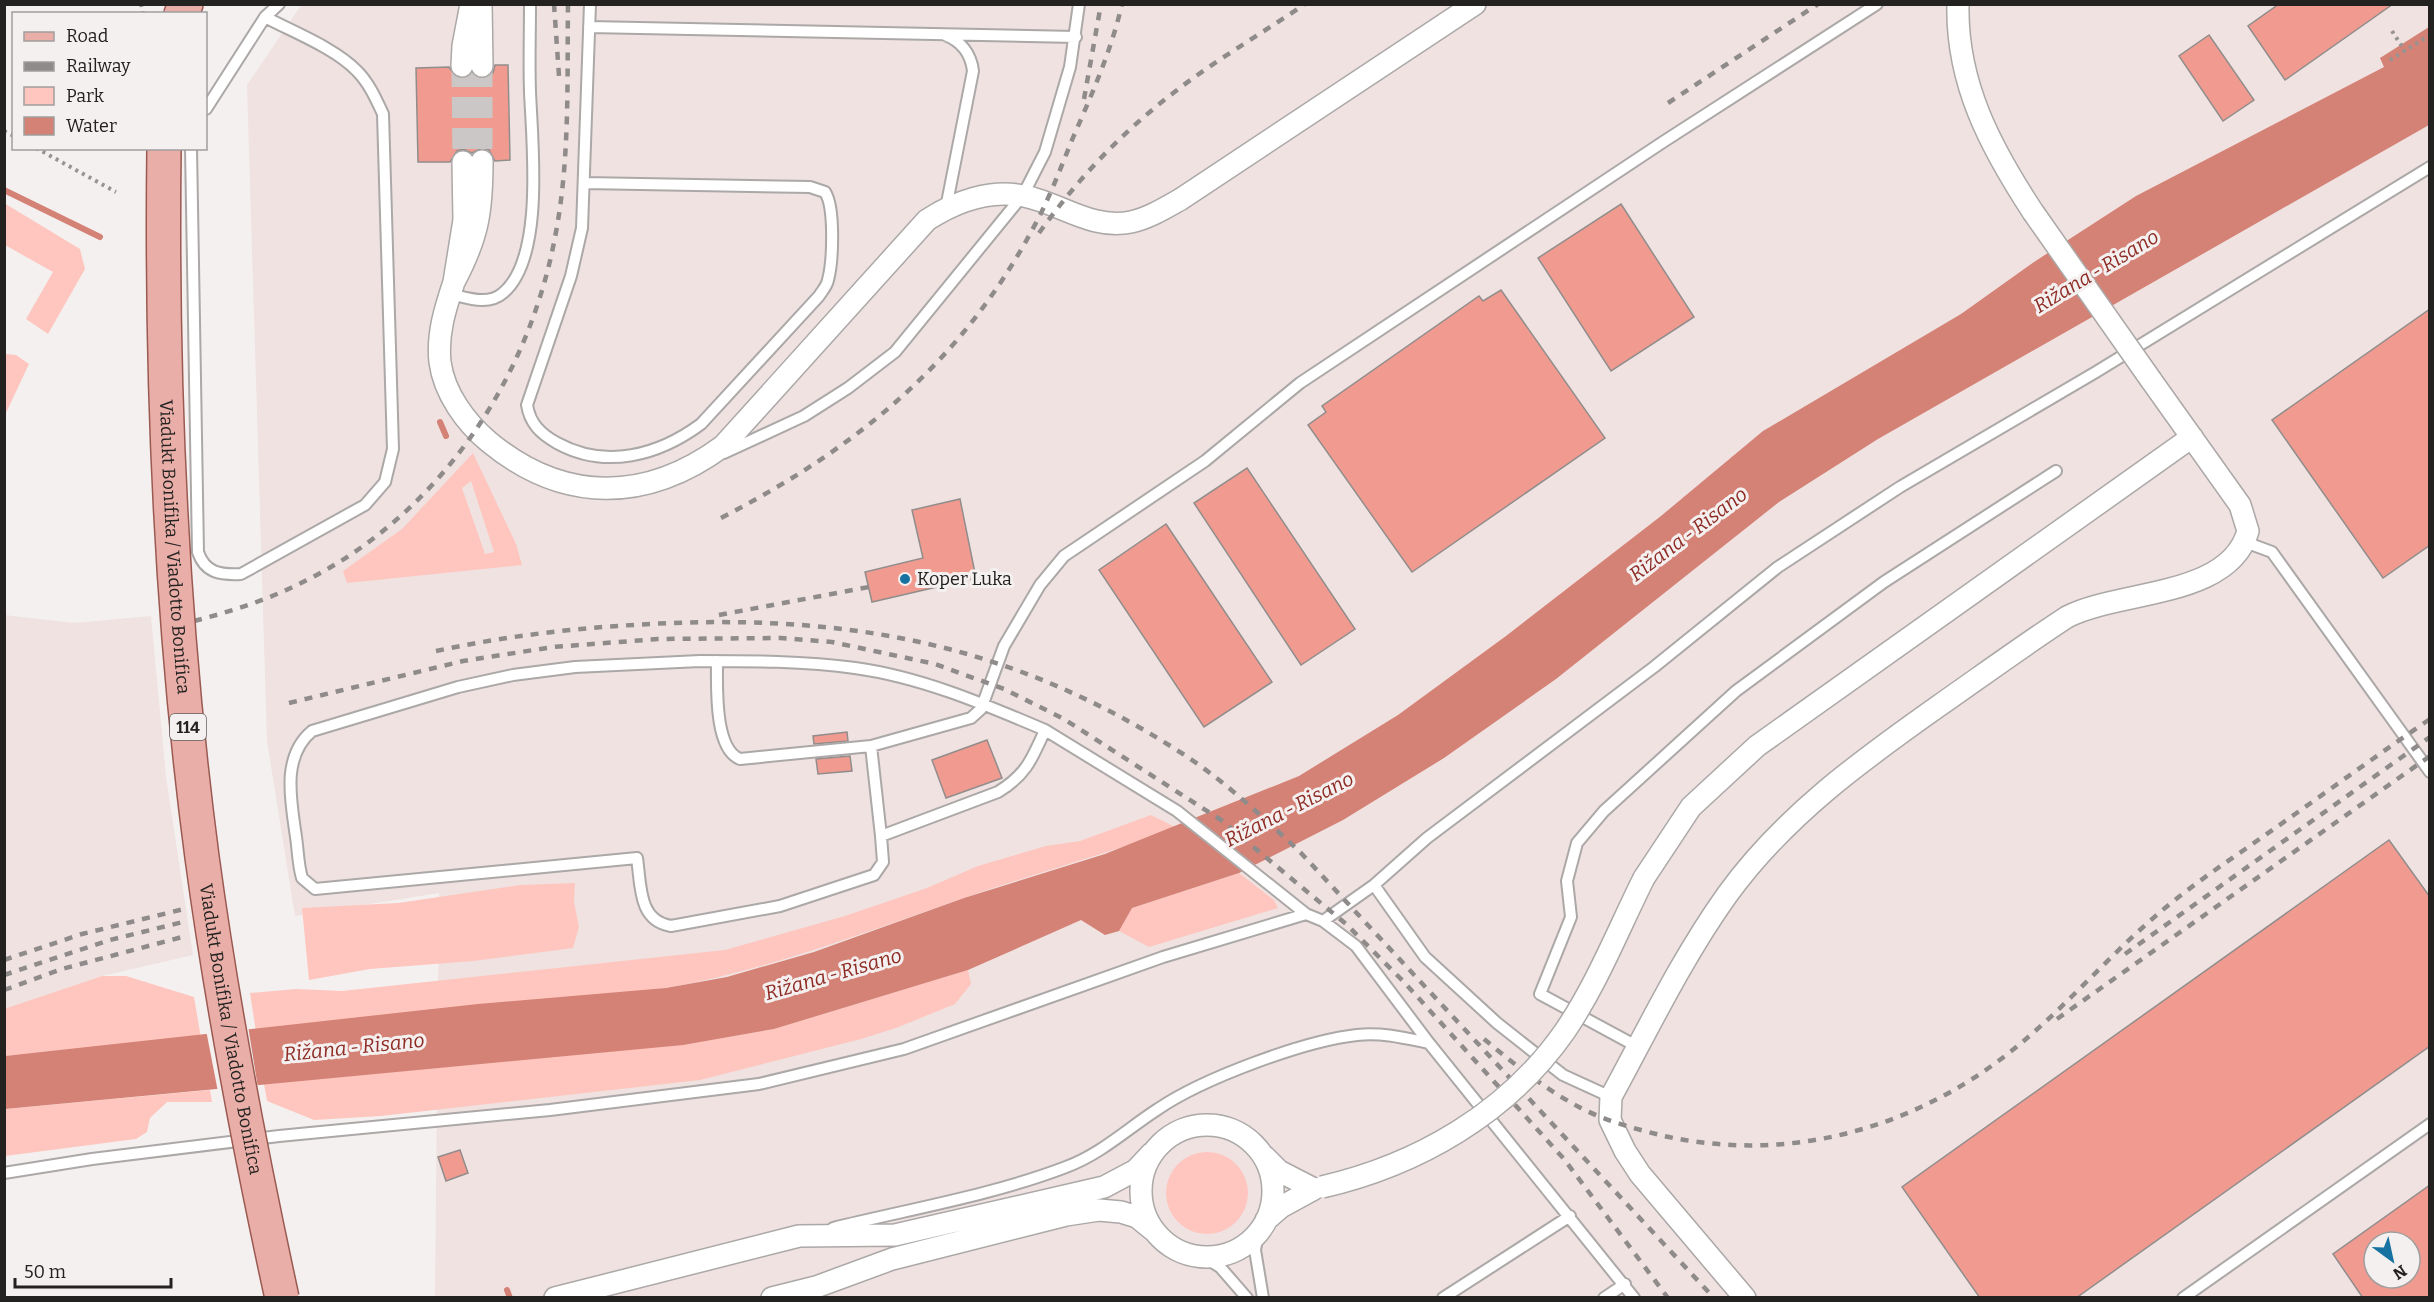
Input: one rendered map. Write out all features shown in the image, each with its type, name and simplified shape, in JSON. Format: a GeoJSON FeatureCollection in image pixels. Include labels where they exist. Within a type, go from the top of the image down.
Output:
{"type":"FeatureCollection","features":[{"type":"Feature","properties":{"kind":"main road","name":"Viadukt Bonifika / Viadotto Bonifica"},"geometry":{"type":"LineString","coordinates":[[164,150],[164,310],[169,472],[175,591],[190,744],[202,855],[227,1023],[255,1177],[282,1298]]}},
{"type":"Feature","properties":{"kind":"street"},"geometry":{"type":"LineString","coordinates":[[471,4],[462,46],[472,66],[481,4]]}},
{"type":"Feature","properties":{"kind":"street"},"geometry":{"type":"LineString","coordinates":[[473,161],[452,288],[440,336],[441,365],[445,380],[465,419],[475,431],[517,463],[543,476],[593,489],[646,484],[698,464],[744,425],[927,220],[946,208],[985,196],[1023,195],[1080,218],[1109,223],[1129,222],[1149,217],[1181,199],[1475,4]]}},
{"type":"Feature","properties":{"kind":"street"},"geometry":{"type":"LineString","coordinates":[[1745,1298],[1640,1174],[1625,1151],[1610,1120],[1611,1096],[1692,950],[1727,895],[1789,824],[1841,777],[2067,616],[2104,602],[2194,582],[2230,560],[2245,542],[2248,531],[2240,505],[2033,212],[1998,158],[1979,119],[1958,39],[1958,4]]}},
{"type":"Feature","properties":{"kind":"street"},"geometry":{"type":"LineString","coordinates":[[772,1298],[816,1287],[892,1259],[1066,1215],[1100,1210],[1121,1212],[1137,1217],[1175,1250],[1204,1257],[1234,1251],[1281,1207],[1318,1188],[1374,1173],[1436,1145],[1468,1125],[1523,1081],[1565,1030],[1644,878],[1691,807],[1757,746],[2192,437]]}},
{"type":"Feature","properties":{"kind":"street"},"geometry":{"type":"LineString","coordinates":[[555,1298],[799,1236],[895,1235],[1104,1187],[1136,1170],[1165,1139],[1181,1129],[1199,1125],[1218,1125],[1236,1131],[1251,1141],[1279,1171],[1318,1188]]}},
{"type":"Feature","properties":{"kind":"street"},"geometry":{"type":"LineString","coordinates":[[1152,1153],[1142,1169],[1140,1185],[1144,1215],[1153,1230]]}},
{"type":"Feature","properties":{"kind":"street"},"geometry":{"type":"LineString","coordinates":[[1262,1227],[1273,1191],[1271,1173],[1263,1156]]}},
{"type":"Feature","properties":{"kind":"lane"},"geometry":{"type":"LineString","coordinates":[[207,107],[265,17],[279,4]]}},
{"type":"Feature","properties":{"kind":"lane"},"geometry":{"type":"LineString","coordinates":[[452,288],[479,301],[502,294],[511,284],[520,266],[528,240],[533,205],[530,4]]}},
{"type":"Feature","properties":{"kind":"lane"},"geometry":{"type":"LineString","coordinates":[[585,183],[810,187],[825,192],[831,206],[830,268],[828,282],[819,296],[701,424],[682,438],[641,455],[598,457],[581,453],[565,447],[540,432],[529,414],[530,394],[571,276],[582,228],[590,4]]}},
{"type":"Feature","properties":{"kind":"lane"},"geometry":{"type":"LineString","coordinates":[[698,464],[804,416],[878,366],[911,335],[1023,195],[1045,152],[1070,67],[1079,4]]}},
{"type":"Feature","properties":{"kind":"lane"},"geometry":{"type":"LineString","coordinates":[[717,661],[717,693],[725,746],[734,756],[748,760],[871,746],[965,720],[976,714],[983,704],[1004,646],[1040,585],[1064,556],[1205,460],[1300,383],[1663,142],[1877,4]]}},
{"type":"Feature","properties":{"kind":"lane"},"geometry":{"type":"LineString","coordinates":[[191,150],[198,552],[202,565],[211,571],[224,575],[241,574],[365,505],[385,482],[393,448],[383,114],[371,89],[357,70],[342,58],[265,17]]}},
{"type":"Feature","properties":{"kind":"lane"},"geometry":{"type":"LineString","coordinates":[[589,27],[1076,37]]}},
{"type":"Feature","properties":{"kind":"lane"},"geometry":{"type":"LineString","coordinates":[[942,34],[952,38],[967,52],[973,71],[946,208]]}},
{"type":"Feature","properties":{"kind":"lane"},"geometry":{"type":"LineString","coordinates":[[1323,921],[1374,885],[1427,838],[1654,667],[1778,567],[1900,487],[2106,366],[2430,167]]}},
{"type":"Feature","properties":{"kind":"lane"},"geometry":{"type":"LineString","coordinates":[[1638,1047],[1540,994],[1571,917],[1567,881],[1577,843],[1604,811],[1736,691],[1884,582],[2056,471]]}},
{"type":"Feature","properties":{"kind":"lane"},"geometry":{"type":"LineString","coordinates":[[2245,542],[2272,552],[2430,772]]}},
{"type":"Feature","properties":{"kind":"lane"},"geometry":{"type":"LineString","coordinates":[[871,746],[883,862],[879,869],[867,878],[780,906],[671,926],[661,924],[648,913],[644,903],[637,858],[315,889],[302,878],[290,788],[297,748],[302,739],[312,731],[458,687],[513,675],[575,667],[717,661],[773,662],[855,668],[909,679],[983,704],[1045,729],[1177,811],[1306,914],[1323,921],[1356,946],[1429,1043],[1634,1298]]}},
{"type":"Feature","properties":{"kind":"lane"},"geometry":{"type":"LineString","coordinates":[[881,836],[998,792],[1012,784],[1029,765],[1045,729]]}},
{"type":"Feature","properties":{"kind":"lane"},"geometry":{"type":"LineString","coordinates":[[1374,885],[1425,957],[1497,1023],[1563,1075],[1611,1096]]}},
{"type":"Feature","properties":{"kind":"lane"},"geometry":{"type":"LineString","coordinates":[[4,1173],[92,1159],[279,1136],[550,1110],[759,1084],[904,1048],[1163,957],[1306,914]]}},
{"type":"Feature","properties":{"kind":"lane"},"geometry":{"type":"LineString","coordinates":[[799,1236],[1032,1179],[1069,1166],[1110,1144],[1159,1108],[1267,1058],[1357,1035],[1389,1035],[1429,1043]]}},
{"type":"Feature","properties":{"kind":"lane"},"geometry":{"type":"LineString","coordinates":[[2183,1298],[2430,1124]]}},
{"type":"Feature","properties":{"kind":"lane"},"geometry":{"type":"LineString","coordinates":[[1443,1298],[1570,1216]]}},
{"type":"Feature","properties":{"kind":"lane"},"geometry":{"type":"LineString","coordinates":[[1262,1227],[1255,1250],[1263,1298]]}},
{"type":"Feature","properties":{"kind":"lane"},"geometry":{"type":"LineString","coordinates":[[1204,1257],[1220,1267],[1247,1298]]}},
{"type":"Feature","properties":{"kind":"lane"},"geometry":{"type":"LineString","coordinates":[[1604,1298],[1625,1284]]}},
{"type":"Feature","properties":{"kind":"path"},"geometry":{"type":"LineString","coordinates":[[2392,31],[2405,51]]}},
{"type":"Feature","properties":{"kind":"path"},"geometry":{"type":"LineString","coordinates":[[2390,60],[2430,35]]}},
{"type":"Feature","properties":{"kind":"path"},"geometry":{"type":"LineString","coordinates":[[40,150],[116,192]]}},
{"type":"Feature","properties":{"kind":"shaded area"},"geometry":{"type":"Polygon","coordinates":[[[302,4],[2429,5],[2429,1297],[435,1297],[439,893],[295,916],[267,741],[247,85],[302,4]]]}},
{"type":"Feature","properties":{"kind":"shaded area"},"geometry":{"type":"Polygon","coordinates":[[[4,615],[74,623],[151,616],[166,777],[193,955],[102,976],[5,1009],[4,615]]]}},
{"type":"Feature","properties":{"kind":"green space"},"geometry":{"type":"Polygon","coordinates":[[[4,203],[80,249],[85,269],[48,334],[26,319],[53,272],[5,245],[4,203]]]}},
{"type":"Feature","properties":{"kind":"green space"},"geometry":{"type":"Polygon","coordinates":[[[6,354],[16,355],[29,364],[5,415],[6,354]]]}},
{"type":"Feature","properties":{"kind":"green space"},"geometry":{"type":"Polygon","coordinates":[[[473,453],[516,544],[522,565],[347,583],[343,571],[402,529],[473,453]],[[471,481],[462,488],[485,554],[494,552],[471,481]]]}},
{"type":"Feature","properties":{"kind":"green space"},"geometry":{"type":"Polygon","coordinates":[[[1151,815],[1177,828],[815,950],[704,980],[666,988],[256,1032],[250,993],[296,989],[342,991],[725,950],[845,916],[927,888],[978,866],[1046,846],[1080,841],[1151,815]]]}},
{"type":"Feature","properties":{"kind":"green space"},"geometry":{"type":"Polygon","coordinates":[[[1239,873],[1274,900],[1278,908],[1149,947],[1119,931],[1132,908],[1239,873]]]}},
{"type":"Feature","properties":{"kind":"green space"},"geometry":{"type":"Polygon","coordinates":[[[575,883],[574,902],[579,927],[573,948],[473,961],[370,969],[309,980],[302,908],[398,903],[520,885],[575,883]]]}},
{"type":"Feature","properties":{"kind":"green space"},"geometry":{"type":"Polygon","coordinates":[[[968,970],[971,984],[955,1004],[896,1028],[861,1039],[700,1080],[381,1116],[314,1120],[267,1101],[264,1084],[686,1044],[774,1029],[968,970]]]}},
{"type":"Feature","properties":{"kind":"green space"},"geometry":{"type":"Polygon","coordinates":[[[102,976],[126,976],[194,997],[201,1038],[5,1056],[4,1009],[102,976]]]}},
{"type":"Feature","properties":{"kind":"green space"},"geometry":{"type":"Polygon","coordinates":[[[210,1090],[212,1102],[167,1102],[150,1118],[147,1132],[136,1139],[5,1156],[5,1109],[210,1090]]]}},
{"type":"Feature","properties":{"kind":"green space"},"geometry":{"type":"Polygon","coordinates":[[[1207,1152],[1223,1156],[1236,1164],[1244,1177],[1248,1193],[1244,1209],[1236,1222],[1223,1230],[1207,1234],[1191,1230],[1178,1222],[1170,1209],[1166,1193],[1170,1177],[1178,1164],[1191,1156],[1207,1152]]]}},
{"type":"Feature","properties":{"kind":"water","name":"Rižana - Risano"},"geometry":{"type":"Polygon","coordinates":[[[2429,27],[2429,125],[1878,439],[1779,502],[1556,679],[1444,758],[1343,820],[1239,873],[1132,908],[1119,931],[1105,935],[1081,920],[968,970],[774,1029],[683,1045],[5,1109],[5,1056],[478,1004],[666,988],[727,977],[814,952],[964,898],[1105,854],[1299,776],[1398,715],[1506,636],[1661,516],[1763,431],[1961,314],[2034,262],[2136,196],[2384,67],[2380,58],[2429,27]]]}},
{"type":"Feature","properties":{"kind":"pier"},"geometry":{"type":"Polygon","coordinates":[[[248,1026],[258,1088],[218,1092],[206,1030],[248,1026]]]}},
{"type":"Feature","properties":{"kind":"building"},"geometry":{"type":"Polygon","coordinates":[[[2279,4],[2393,4],[2285,80],[2248,26],[2279,4]]]}},
{"type":"Feature","properties":{"kind":"building"},"geometry":{"type":"Polygon","coordinates":[[[2209,35],[2254,100],[2223,121],[2179,56],[2209,35]]]}},
{"type":"Feature","properties":{"kind":"building"},"geometry":{"type":"Polygon","coordinates":[[[495,65],[508,65],[510,160],[495,161],[489,150],[482,148],[472,153],[463,149],[457,151],[450,162],[418,162],[416,68],[449,67],[456,77],[462,79],[472,74],[483,79],[493,73],[495,65]]]}},
{"type":"Feature","properties":{"kind":"building"},"geometry":{"type":"Polygon","coordinates":[[[1621,204],[1694,317],[1611,371],[1538,258],[1621,204]]]}},
{"type":"Feature","properties":{"kind":"building"},"geometry":{"type":"Polygon","coordinates":[[[1501,290],[1605,438],[1412,572],[1308,425],[1326,412],[1322,406],[1479,296],[1483,301],[1501,290]]]}},
{"type":"Feature","properties":{"kind":"building"},"geometry":{"type":"Polygon","coordinates":[[[2430,309],[2430,545],[2383,578],[2272,420],[2430,309]]]}},
{"type":"Feature","properties":{"kind":"building"},"geometry":{"type":"Polygon","coordinates":[[[1247,468],[1355,629],[1301,665],[1194,503],[1247,468]]]}},
{"type":"Feature","properties":{"kind":"building"},"geometry":{"type":"Polygon","coordinates":[[[960,499],[976,578],[872,602],[865,572],[923,558],[912,510],[960,499]]]}},
{"type":"Feature","properties":{"kind":"building"},"geometry":{"type":"Polygon","coordinates":[[[1166,524],[1272,682],[1204,727],[1099,570],[1166,524]]]}},
{"type":"Feature","properties":{"kind":"building"},"geometry":{"type":"Polygon","coordinates":[[[847,732],[848,741],[814,744],[813,736],[847,732]]]}},
{"type":"Feature","properties":{"kind":"building"},"geometry":{"type":"Polygon","coordinates":[[[987,740],[1002,778],[946,798],[932,760],[987,740]]]}},
{"type":"Feature","properties":{"kind":"building"},"geometry":{"type":"Polygon","coordinates":[[[850,756],[852,771],[818,774],[816,759],[850,756]]]}},
{"type":"Feature","properties":{"kind":"building"},"geometry":{"type":"Polygon","coordinates":[[[2389,840],[2430,897],[2430,1046],[2076,1298],[1980,1298],[1902,1187],[2389,840]]]}},
{"type":"Feature","properties":{"kind":"building"},"geometry":{"type":"Polygon","coordinates":[[[460,1150],[468,1173],[446,1181],[438,1157],[460,1150]]]}},
{"type":"Feature","properties":{"kind":"building"},"geometry":{"type":"Polygon","coordinates":[[[2430,1185],[2430,1298],[2363,1298],[2333,1254],[2362,1233],[2362,1290],[2422,1290],[2422,1230],[2367,1230],[2430,1185]]]}},
{"type":"Feature","properties":{"kind":"waterway"},"geometry":{"type":"LineString","coordinates":[[4,190],[100,237]]}},
{"type":"Feature","properties":{"kind":"waterway"},"geometry":{"type":"LineString","coordinates":[[440,422],[446,436]]}},
{"type":"Feature","properties":{"kind":"waterway"},"geometry":{"type":"LineString","coordinates":[[507,1290],[510,1298]]}},
{"type":"Feature","properties":{"kind":"tunnel"},"geometry":{"type":"LineString","coordinates":[[462,66],[463,162]]}},
{"type":"Feature","properties":{"kind":"tunnel"},"geometry":{"type":"LineString","coordinates":[[482,66],[482,161]]}},
{"type":"Feature","properties":{"kind":"railway"},"geometry":{"type":"LineString","coordinates":[[554,4],[559,76]]}},
{"type":"Feature","properties":{"kind":"railway"},"geometry":{"type":"LineString","coordinates":[[194,621],[237,609],[305,581],[353,553],[398,519],[437,480],[471,436],[501,389],[525,339],[543,286],[556,232],[566,147],[568,4]]}},
{"type":"Feature","properties":{"kind":"railway"},"geometry":{"type":"LineString","coordinates":[[1084,99],[1101,4]]}},
{"type":"Feature","properties":{"kind":"railway"},"geometry":{"type":"LineString","coordinates":[[721,518],[819,461],[863,429],[942,357],[977,315],[1009,269],[1047,200],[1100,74],[1122,4]]}},
{"type":"Feature","properties":{"kind":"railway"},"geometry":{"type":"LineString","coordinates":[[1039,233],[1100,159],[1153,109],[1204,70],[1305,4]]}},
{"type":"Feature","properties":{"kind":"railway"},"geometry":{"type":"LineString","coordinates":[[1668,103],[1818,4]]}},
{"type":"Feature","properties":{"kind":"railway"},"geometry":{"type":"LineString","coordinates":[[719,615],[869,587]]}},
{"type":"Feature","properties":{"kind":"railway"},"geometry":{"type":"LineString","coordinates":[[436,651],[525,635],[613,626],[743,622],[810,626],[876,634],[939,646],[1001,665],[1062,688],[1122,718],[1215,776],[1301,853],[1714,1298]]}},
{"type":"Feature","properties":{"kind":"railway"},"geometry":{"type":"LineString","coordinates":[[289,703],[463,661],[553,647],[658,639],[781,638],[832,642],[935,664],[1004,689],[1064,719],[1221,820],[1346,924],[1404,982],[1564,1159],[1668,1298]]}},
{"type":"Feature","properties":{"kind":"railway"},"geometry":{"type":"LineString","coordinates":[[1484,1039],[1518,1067],[1566,1100],[1610,1120],[1664,1136],[1708,1143],[1752,1145],[1796,1143],[1838,1135],[1880,1123],[1921,1107],[1960,1087],[1997,1062],[2042,1025],[2126,943],[2181,895],[2430,719]]}},
{"type":"Feature","properties":{"kind":"railway"},"geometry":{"type":"LineString","coordinates":[[2125,954],[2430,737]]}},
{"type":"Feature","properties":{"kind":"railway"},"geometry":{"type":"LineString","coordinates":[[2057,1019],[2430,756]]}},
{"type":"Feature","properties":{"kind":"railway"},"geometry":{"type":"LineString","coordinates":[[4,960],[82,934],[184,909]]}},
{"type":"Feature","properties":{"kind":"railway"},"geometry":{"type":"LineString","coordinates":[[4,975],[110,940],[183,922]]}},
{"type":"Feature","properties":{"kind":"railway"},"geometry":{"type":"LineString","coordinates":[[4,990],[62,969],[186,936]]}},
{"type":"Feature","properties":{"kind":"place","name":"Koper Luka"},"geometry":{"type":"Point","coordinates":[905,579]}}]}
